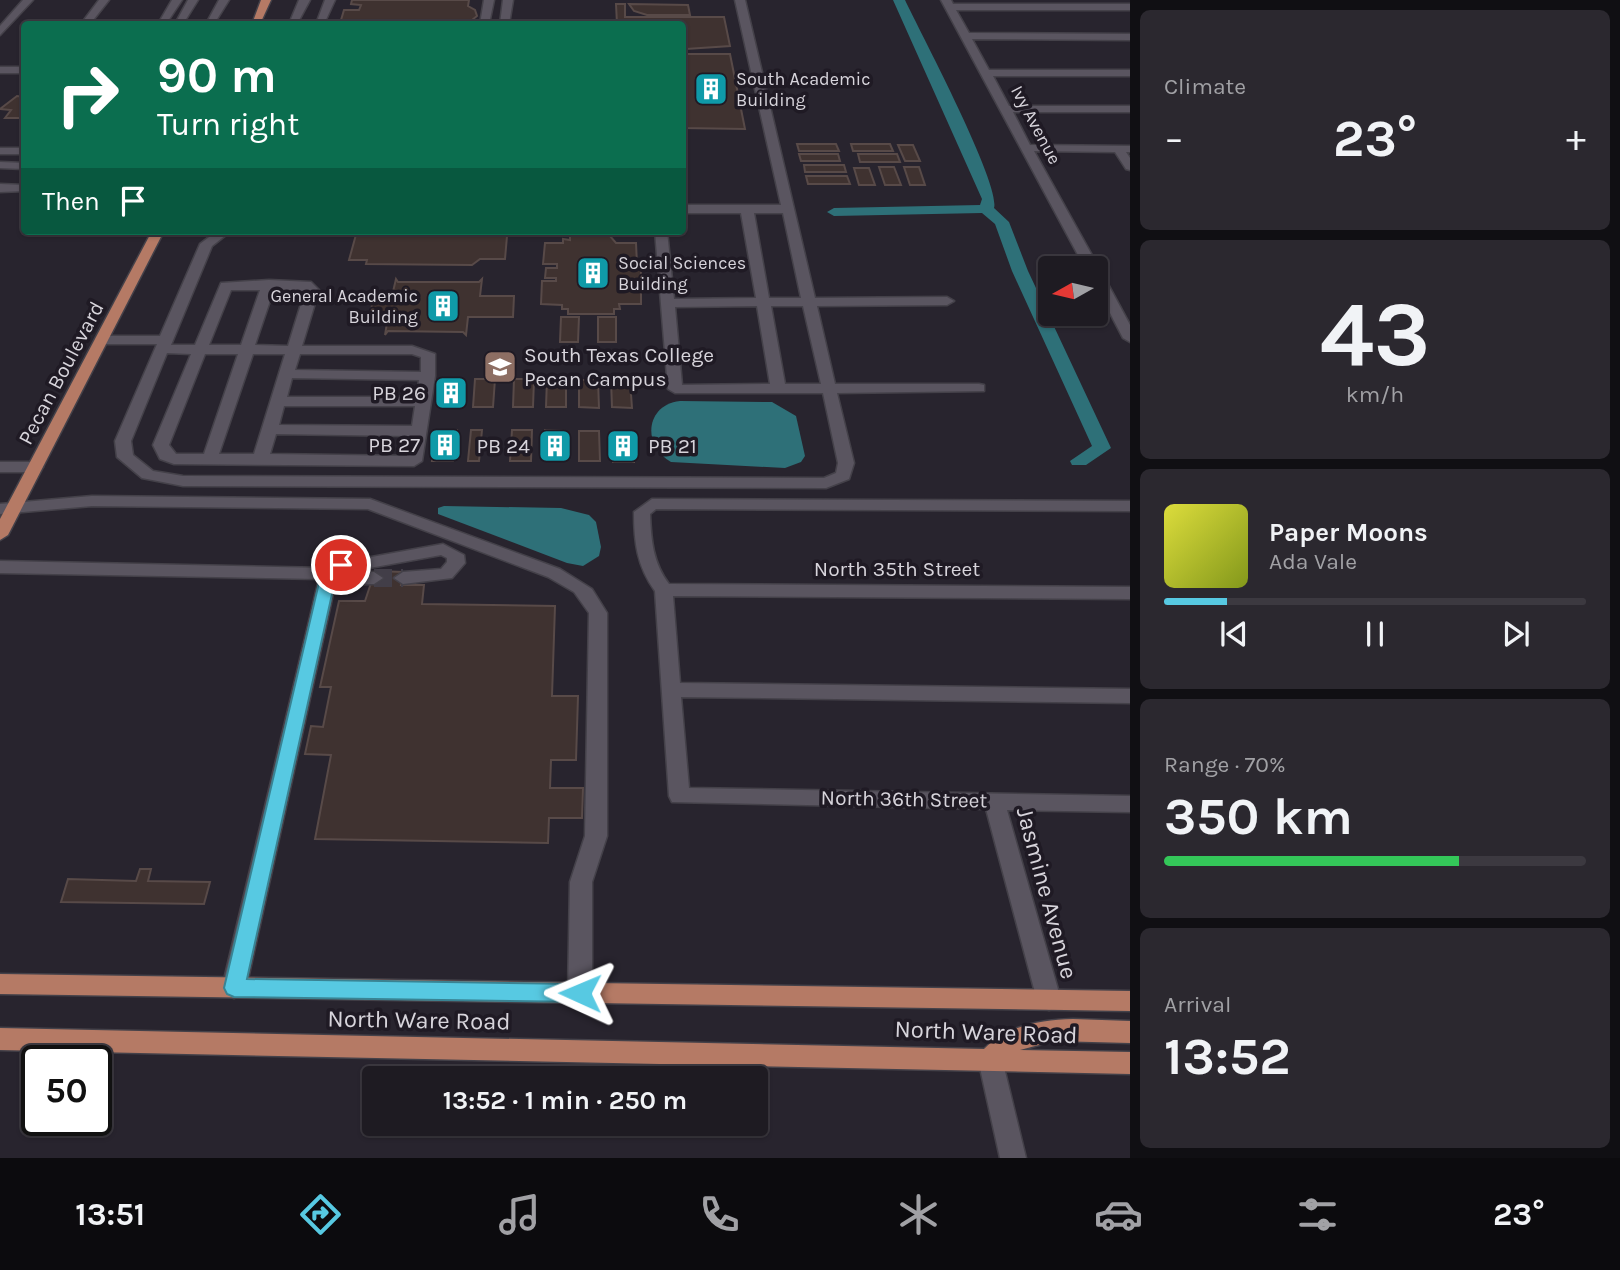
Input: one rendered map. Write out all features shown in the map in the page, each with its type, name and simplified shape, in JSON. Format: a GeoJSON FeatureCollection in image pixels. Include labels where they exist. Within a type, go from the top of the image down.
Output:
{"type":"FeatureCollection","features":[{"type":"Feature","properties":{"kind":"main road"},"geometry":{"type":"LineString","coordinates":[[257,21],[266,0]]}},
{"type":"Feature","properties":{"kind":"main road","name":"Pecan Boulevard"},"geometry":{"type":"LineString","coordinates":[[0,535],[7,510],[35,467],[156,235]]}},
{"type":"Feature","properties":{"kind":"main road","name":"North Ware Road"},"geometry":{"type":"LineString","coordinates":[[0,984],[1130,1001]]}},
{"type":"Feature","properties":{"kind":"main road"},"geometry":{"type":"LineString","coordinates":[[990,1059],[1000,1046],[1021,1035],[1130,1032]]}},
{"type":"Feature","properties":{"kind":"main road","name":"North Ware Road"},"geometry":{"type":"LineString","coordinates":[[0,1040],[1130,1063]]}},
{"type":"Feature","properties":{"kind":"street"},"geometry":{"type":"LineString","coordinates":[[0,32],[28,0]]}},
{"type":"Feature","properties":{"kind":"street"},"geometry":{"type":"LineString","coordinates":[[87,21],[104,0]]}},
{"type":"Feature","properties":{"kind":"street"},"geometry":{"type":"LineString","coordinates":[[164,21],[177,0]]}},
{"type":"Feature","properties":{"kind":"street"},"geometry":{"type":"LineString","coordinates":[[180,21],[193,0]]}},
{"type":"Feature","properties":{"kind":"street"},"geometry":{"type":"LineString","coordinates":[[212,21],[224,0]]}},
{"type":"Feature","properties":{"kind":"street"},"geometry":{"type":"LineString","coordinates":[[294,21],[301,3],[305,0]]}},
{"type":"Feature","properties":{"kind":"street"},"geometry":{"type":"LineString","coordinates":[[321,21],[330,0]]}},
{"type":"Feature","properties":{"kind":"street"},"geometry":{"type":"LineString","coordinates":[[486,21],[489,0]]}},
{"type":"Feature","properties":{"kind":"street"},"geometry":{"type":"LineString","coordinates":[[505,21],[508,0]]}},
{"type":"Feature","properties":{"kind":"street"},"geometry":{"type":"LineString","coordinates":[[219,235],[206,244],[124,441],[125,457],[148,475],[183,481],[410,482],[826,483],[843,477],[846,463],[830,388],[740,0]]}},
{"type":"Feature","properties":{"kind":"street"},"geometry":{"type":"LineString","coordinates":[[948,4],[1130,8]]}},
{"type":"Feature","properties":{"kind":"street","name":"Ivy Avenue"},"geometry":{"type":"LineString","coordinates":[[948,4],[1085,256]]}},
{"type":"Feature","properties":{"kind":"street"},"geometry":{"type":"LineString","coordinates":[[966,36],[1130,37]]}},
{"type":"Feature","properties":{"kind":"street"},"geometry":{"type":"LineString","coordinates":[[0,70],[21,70]]}},
{"type":"Feature","properties":{"kind":"street"},"geometry":{"type":"LineString","coordinates":[[986,73],[1130,73]]}},
{"type":"Feature","properties":{"kind":"street"},"geometry":{"type":"LineString","coordinates":[[1005,109],[1130,109]]}},
{"type":"Feature","properties":{"kind":"street"},"geometry":{"type":"LineString","coordinates":[[1026,148],[1124,148],[1130,167]]}},
{"type":"Feature","properties":{"kind":"street"},"geometry":{"type":"LineString","coordinates":[[0,151],[21,151]]}},
{"type":"Feature","properties":{"kind":"street"},"geometry":{"type":"LineString","coordinates":[[0,165],[21,166]]}},
{"type":"Feature","properties":{"kind":"street"},"geometry":{"type":"LineString","coordinates":[[0,181],[21,181]]}},
{"type":"Feature","properties":{"kind":"street"},"geometry":{"type":"LineString","coordinates":[[0,188],[21,188]]}},
{"type":"Feature","properties":{"kind":"street"},"geometry":{"type":"LineString","coordinates":[[686,209],[788,209]]}},
{"type":"Feature","properties":{"kind":"street"},"geometry":{"type":"LineString","coordinates":[[747,209],[778,388]]}},
{"type":"Feature","properties":{"kind":"street"},"geometry":{"type":"LineString","coordinates":[[661,235],[676,389],[979,388]]}},
{"type":"Feature","properties":{"kind":"street"},"geometry":{"type":"LineString","coordinates":[[210,459],[269,284]]}},
{"type":"Feature","properties":{"kind":"street"},"geometry":{"type":"LineString","coordinates":[[260,460],[311,286],[226,286],[161,445],[166,457],[260,460],[414,461]]}},
{"type":"Feature","properties":{"kind":"street"},"geometry":{"type":"LineString","coordinates":[[1108,297],[1130,338]]}},
{"type":"Feature","properties":{"kind":"street"},"geometry":{"type":"LineString","coordinates":[[669,303],[947,301]]}},
{"type":"Feature","properties":{"kind":"street"},"geometry":{"type":"LineString","coordinates":[[103,340],[198,349],[423,351],[429,358],[428,376],[410,482]]}},
{"type":"Feature","properties":{"kind":"street"},"geometry":{"type":"LineString","coordinates":[[286,374],[428,376]]}},
{"type":"Feature","properties":{"kind":"street"},"geometry":{"type":"LineString","coordinates":[[278,401],[424,402]]}},
{"type":"Feature","properties":{"kind":"street"},"geometry":{"type":"LineString","coordinates":[[269,429],[419,431]]}},
{"type":"Feature","properties":{"kind":"street"},"geometry":{"type":"LineString","coordinates":[[0,467],[35,467]]}},
{"type":"Feature","properties":{"kind":"street"},"geometry":{"type":"LineString","coordinates":[[7,510],[92,501],[370,504],[554,573],[583,588],[593,600],[598,613],[596,836],[580,882],[580,993]]}},
{"type":"Feature","properties":{"kind":"street"},"geometry":{"type":"LineString","coordinates":[[1130,506],[652,504],[642,512],[646,562],[650,574],[664,590],[671,690],[1130,696]]}},
{"type":"Feature","properties":{"kind":"street"},"geometry":{"type":"LineString","coordinates":[[234,988],[328,576],[341,565],[373,563],[422,551],[443,549],[455,555],[456,563],[446,574],[403,578]]}},
{"type":"Feature","properties":{"kind":"street"},"geometry":{"type":"LineString","coordinates":[[0,567],[374,578]]}},
{"type":"Feature","properties":{"kind":"street","name":"North 35th Street"},"geometry":{"type":"LineString","coordinates":[[664,590],[1130,593]]}},
{"type":"Feature","properties":{"kind":"street","name":"North 36th Street"},"geometry":{"type":"LineString","coordinates":[[671,690],[679,796],[1130,804]]}},
{"type":"Feature","properties":{"kind":"street","name":"Jasmine Avenue"},"geometry":{"type":"LineString","coordinates":[[994,800],[1049,1000]]}},
{"type":"Feature","properties":{"kind":"street"},"geometry":{"type":"LineString","coordinates":[[990,1059],[1013,1158]]}},
{"type":"Feature","properties":{"kind":"water"},"geometry":{"type":"Polygon","coordinates":[[[680,401],[772,402],[796,416],[805,456],[801,462],[785,468],[671,462],[655,446],[652,427],[660,410],[668,404],[680,401]]]}},
{"type":"Feature","properties":{"kind":"water"},"geometry":{"type":"Polygon","coordinates":[[[438,508],[561,508],[589,515],[596,522],[601,547],[599,556],[583,566],[567,563],[438,514],[438,508]]]}},
{"type":"Feature","properties":{"kind":"building"},"geometry":{"type":"Polygon","coordinates":[[[352,0],[469,0],[468,6],[475,10],[477,16],[471,21],[341,20],[344,10],[359,10],[361,5],[351,4],[352,0]]]}},
{"type":"Feature","properties":{"kind":"building"},"geometry":{"type":"Polygon","coordinates":[[[616,4],[625,4],[625,17],[724,17],[730,46],[686,49],[686,21],[617,21],[616,4]]]}},
{"type":"Feature","properties":{"kind":"building"},"geometry":{"type":"Polygon","coordinates":[[[629,4],[688,5],[690,15],[647,15],[634,11],[629,4]]]}},
{"type":"Feature","properties":{"kind":"building","name":"South Academic Building"},"geometry":{"type":"Polygon","coordinates":[[[686,54],[730,54],[745,129],[686,128],[686,54]]]}},
{"type":"Feature","properties":{"kind":"building"},"geometry":{"type":"Polygon","coordinates":[[[17,96],[21,97],[21,118],[5,118],[11,110],[0,109],[17,96]]]}},
{"type":"Feature","properties":{"kind":"building"},"geometry":{"type":"Polygon","coordinates":[[[797,144],[836,144],[839,151],[799,151],[797,144]]]}},
{"type":"Feature","properties":{"kind":"building"},"geometry":{"type":"Polygon","coordinates":[[[851,144],[890,144],[893,151],[853,151],[851,144]]]}},
{"type":"Feature","properties":{"kind":"building"},"geometry":{"type":"Polygon","coordinates":[[[898,145],[913,145],[920,161],[905,161],[898,145]]]}},
{"type":"Feature","properties":{"kind":"building"},"geometry":{"type":"Polygon","coordinates":[[[799,154],[838,154],[840,161],[801,161],[799,154]]]}},
{"type":"Feature","properties":{"kind":"building"},"geometry":{"type":"Polygon","coordinates":[[[858,154],[897,154],[900,162],[860,162],[858,154]]]}},
{"type":"Feature","properties":{"kind":"building"},"geometry":{"type":"Polygon","coordinates":[[[804,165],[844,165],[846,172],[805,172],[804,165]]]}},
{"type":"Feature","properties":{"kind":"building"},"geometry":{"type":"Polygon","coordinates":[[[879,167],[894,167],[901,185],[885,185],[879,167]]]}},
{"type":"Feature","properties":{"kind":"building"},"geometry":{"type":"Polygon","coordinates":[[[904,167],[919,167],[925,185],[910,185],[904,167]]]}},
{"type":"Feature","properties":{"kind":"building"},"geometry":{"type":"Polygon","coordinates":[[[854,168],[869,168],[875,185],[859,185],[854,168]]]}},
{"type":"Feature","properties":{"kind":"building"},"geometry":{"type":"Polygon","coordinates":[[[806,176],[847,176],[850,184],[808,184],[806,176]]]}},
{"type":"Feature","properties":{"kind":"building"},"geometry":{"type":"Polygon","coordinates":[[[356,235],[507,236],[505,259],[480,259],[472,265],[366,264],[367,260],[349,260],[356,235]]]}},
{"type":"Feature","properties":{"kind":"building","name":"Social Sciences Building"},"geometry":{"type":"Polygon","coordinates":[[[570,236],[610,236],[616,243],[636,243],[637,264],[641,264],[641,304],[619,304],[620,309],[614,309],[614,314],[568,314],[568,309],[562,309],[562,305],[541,304],[542,281],[556,281],[556,278],[545,278],[546,268],[557,268],[557,264],[543,264],[545,243],[563,243],[563,239],[570,240],[570,236]]]}},
{"type":"Feature","properties":{"kind":"building","name":"General Academic Building"},"geometry":{"type":"Polygon","coordinates":[[[396,279],[398,282],[479,282],[482,279],[480,296],[514,296],[513,317],[468,317],[466,335],[463,332],[388,331],[385,335],[388,317],[368,317],[373,295],[392,296],[396,279]]]}},
{"type":"Feature","properties":{"kind":"building"},"geometry":{"type":"Polygon","coordinates":[[[561,317],[579,317],[578,342],[560,342],[561,317]]]}},
{"type":"Feature","properties":{"kind":"building"},"geometry":{"type":"Polygon","coordinates":[[[598,317],[616,317],[616,342],[598,342],[598,317]]]}},
{"type":"Feature","properties":{"kind":"building","name":"PB 26"},"geometry":{"type":"Polygon","coordinates":[[[443,379],[462,379],[460,407],[440,407],[443,379]]]}},
{"type":"Feature","properties":{"kind":"building"},"geometry":{"type":"Polygon","coordinates":[[[475,379],[495,379],[493,407],[473,407],[475,379]]]}},
{"type":"Feature","properties":{"kind":"building"},"geometry":{"type":"Polygon","coordinates":[[[514,379],[534,379],[533,407],[513,407],[514,379]]]}},
{"type":"Feature","properties":{"kind":"building"},"geometry":{"type":"Polygon","coordinates":[[[547,379],[566,379],[566,407],[546,407],[547,379]]]}},
{"type":"Feature","properties":{"kind":"building"},"geometry":{"type":"Polygon","coordinates":[[[579,380],[598,380],[599,408],[579,407],[579,380]]]}},
{"type":"Feature","properties":{"kind":"building"},"geometry":{"type":"Polygon","coordinates":[[[611,380],[630,380],[632,408],[612,407],[611,380]]]}},
{"type":"Feature","properties":{"kind":"building","name":"PB 27"},"geometry":{"type":"Polygon","coordinates":[[[436,430],[457,430],[453,461],[432,461],[436,430]]]}},
{"type":"Feature","properties":{"kind":"building"},"geometry":{"type":"Polygon","coordinates":[[[471,430],[482,430],[479,461],[468,461],[471,430]]]}},
{"type":"Feature","properties":{"kind":"building"},"geometry":{"type":"Polygon","coordinates":[[[512,430],[532,430],[531,461],[510,461],[512,430]]]}},
{"type":"Feature","properties":{"kind":"building","name":"PB 24"},"geometry":{"type":"Polygon","coordinates":[[[545,430],[566,431],[566,461],[544,461],[545,430]]]}},
{"type":"Feature","properties":{"kind":"building"},"geometry":{"type":"Polygon","coordinates":[[[579,431],[599,431],[600,461],[579,461],[579,431]]]}},
{"type":"Feature","properties":{"kind":"building","name":"PB 21"},"geometry":{"type":"Polygon","coordinates":[[[612,431],[633,431],[634,462],[613,462],[612,431]]]}},
{"type":"Feature","properties":{"kind":"building"},"geometry":{"type":"Polygon","coordinates":[[[375,571],[404,572],[401,585],[424,585],[422,604],[555,606],[552,696],[578,696],[576,760],[551,760],[550,788],[583,788],[582,818],[549,818],[548,843],[315,839],[331,755],[305,754],[311,726],[323,727],[331,687],[320,687],[339,601],[365,601],[375,571]]]}},
{"type":"Feature","properties":{"kind":"building"},"geometry":{"type":"Polygon","coordinates":[[[140,869],[151,869],[148,881],[210,882],[204,904],[61,902],[68,879],[136,881],[140,869]]]}},
{"type":"Feature","properties":{"kind":"waterway"},"geometry":{"type":"LineString","coordinates":[[899,0],[969,149],[989,199],[986,209]]}},
{"type":"Feature","properties":{"kind":"waterway"},"geometry":{"type":"LineString","coordinates":[[834,212],[986,209]]}},
{"type":"Feature","properties":{"kind":"waterway"},"geometry":{"type":"LineString","coordinates":[[986,209],[1002,222],[1020,271],[1102,448],[1079,461]]}},
{"type":"Feature","properties":{"kind":"tunnel"},"geometry":{"type":"LineString","coordinates":[[374,578],[403,578]]}},
{"type":"Feature","properties":{"kind":"place","name":"South Academic Building"},"geometry":{"type":"Point","coordinates":[711,89]}},
{"type":"Feature","properties":{"kind":"place","name":"Social Sciences Building"},"geometry":{"type":"Point","coordinates":[593,273]}},
{"type":"Feature","properties":{"kind":"place","name":"General Academic Building"},"geometry":{"type":"Point","coordinates":[443,306]}},
{"type":"Feature","properties":{"kind":"place","name":"South Texas College Pecan Campus"},"geometry":{"type":"Point","coordinates":[500,367]}},
{"type":"Feature","properties":{"kind":"place","name":"PB 26"},"geometry":{"type":"Point","coordinates":[451,393]}},
{"type":"Feature","properties":{"kind":"place","name":"PB 27"},"geometry":{"type":"Point","coordinates":[445,445]}},
{"type":"Feature","properties":{"kind":"place","name":"PB 24"},"geometry":{"type":"Point","coordinates":[555,446]}},
{"type":"Feature","properties":{"kind":"place","name":"PB 21"},"geometry":{"type":"Point","coordinates":[623,446]}},
{"type":"Feature","properties":{"kind":"route"},"geometry":{"type":"LineString","coordinates":[[341,565],[329,574],[234,988],[580,993]]}}]}
